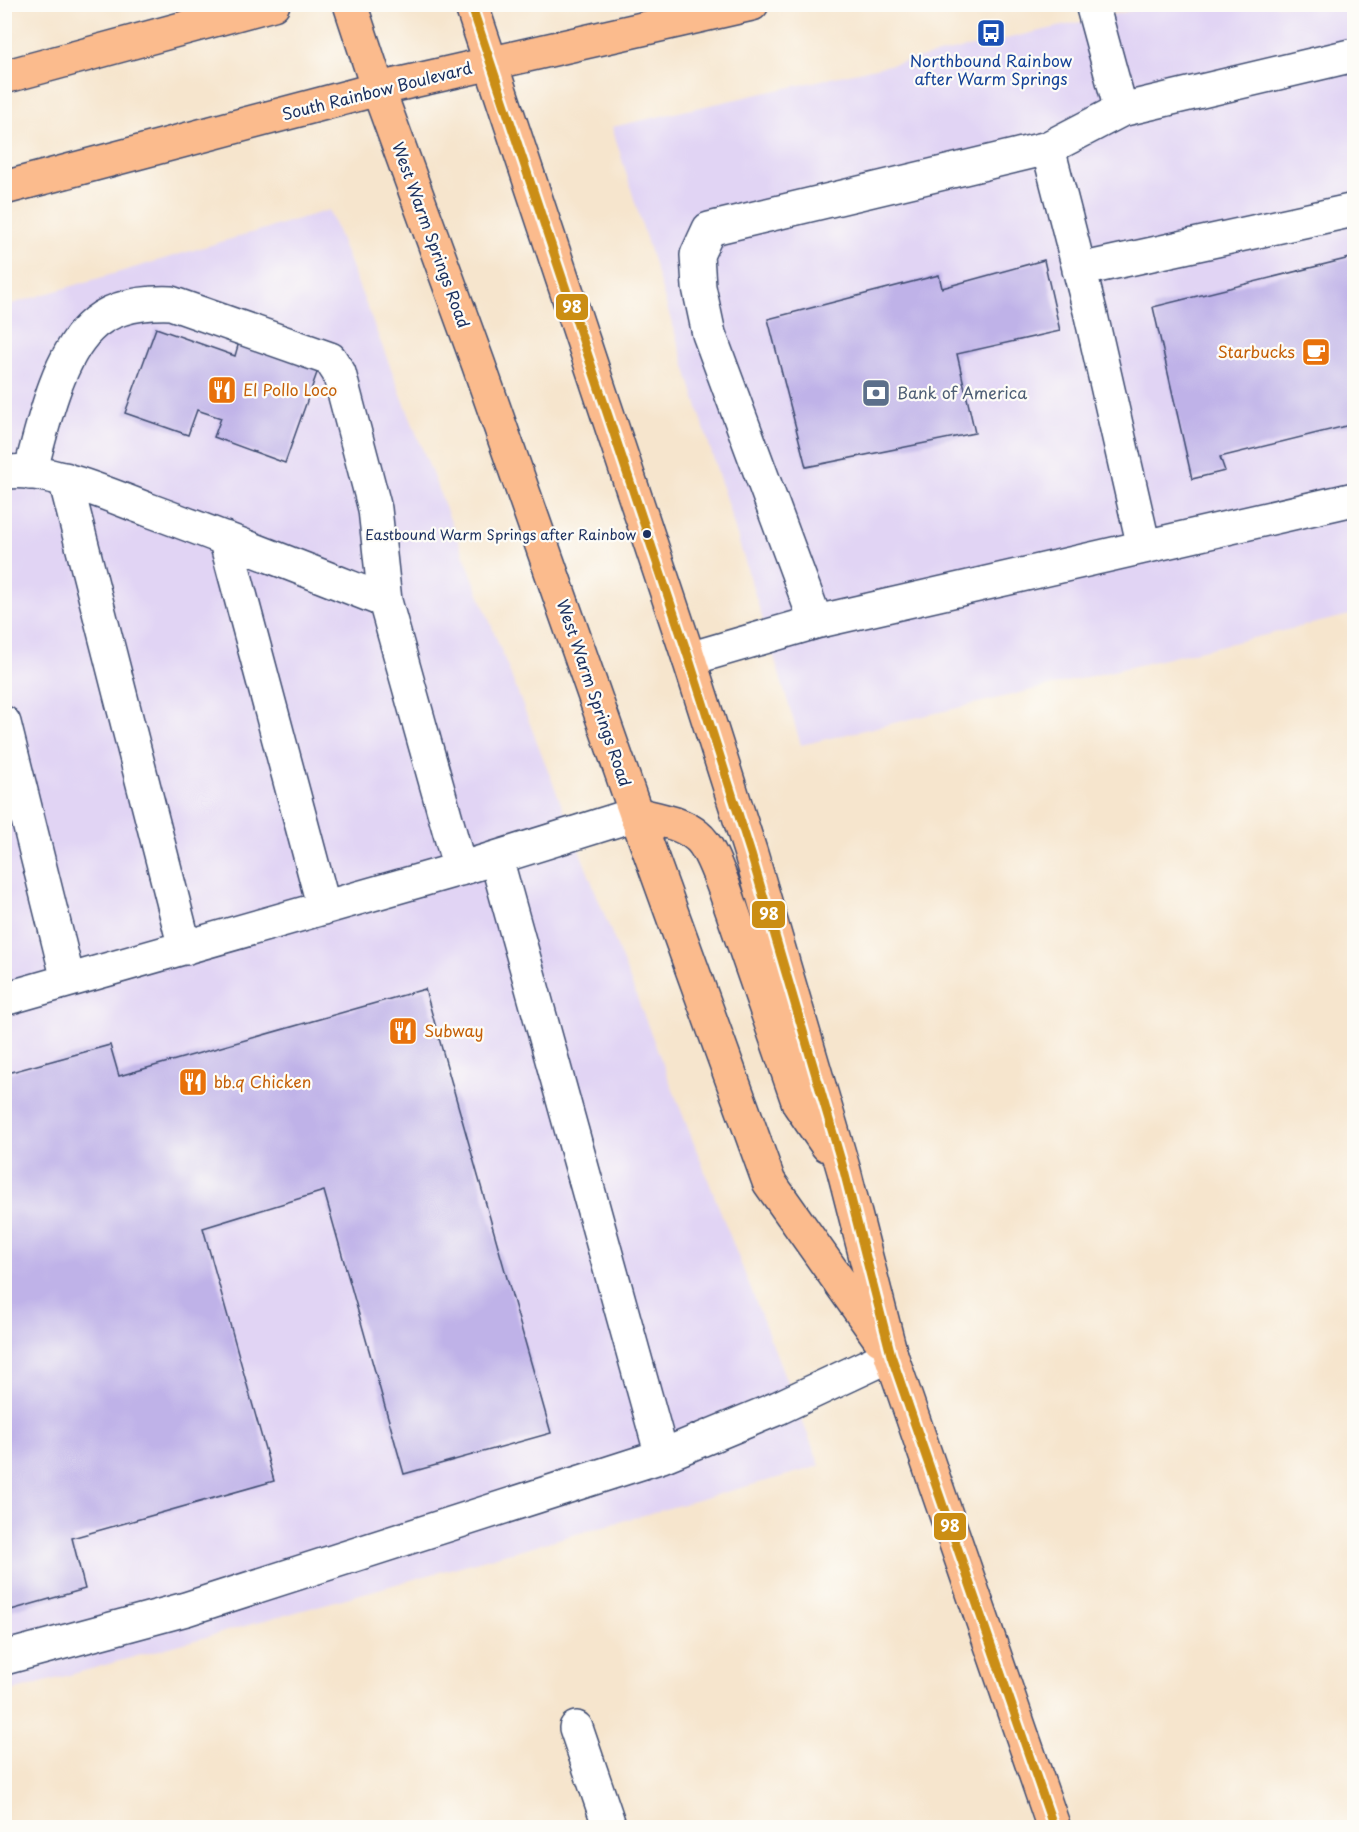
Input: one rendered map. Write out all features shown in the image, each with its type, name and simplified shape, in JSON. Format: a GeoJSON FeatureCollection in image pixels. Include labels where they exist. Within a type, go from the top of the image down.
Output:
{"type":"FeatureCollection","features":[{"type":"Feature","properties":{"kind":"main road"},"geometry":{"type":"LineString","coordinates":[[4,77],[273,4]]}},
{"type":"Feature","properties":{"kind":"main road","name":"West Warm Springs Road"},"geometry":{"type":"LineString","coordinates":[[351,4],[378,89],[478,363],[636,814],[770,1182],[891,1355]]}},
{"type":"Feature","properties":{"kind":"main road","name":"West Warm Springs Road"},"geometry":{"type":"LineString","coordinates":[[471,4],[754,865],[844,1171],[891,1355],[1054,1827]]}},
{"type":"Feature","properties":{"kind":"main road","name":"South Rainbow Boulevard"},"geometry":{"type":"LineString","coordinates":[[4,188],[378,89],[753,4]]}},
{"type":"Feature","properties":{"kind":"main road"},"geometry":{"type":"LineString","coordinates":[[636,814],[681,826],[690,831],[699,837],[711,856],[725,890],[799,1104],[844,1171]]}},
{"type":"Feature","properties":{"kind":"street"},"geometry":{"type":"LineString","coordinates":[[1092,4],[1121,110]]}},
{"type":"Feature","properties":{"kind":"street"},"geometry":{"type":"LineString","coordinates":[[816,622],[710,334],[699,287],[698,255],[710,229],[1048,148],[1121,110],[1354,55]]}},
{"type":"Feature","properties":{"kind":"street"},"geometry":{"type":"LineString","coordinates":[[1048,148],[1079,270],[1143,547]]}},
{"type":"Feature","properties":{"kind":"street"},"geometry":{"type":"LineString","coordinates":[[1079,270],[1354,210]]}},
{"type":"Feature","properties":{"kind":"street"},"geometry":{"type":"LineString","coordinates":[[385,601],[225,538],[64,479],[17,473],[72,351],[90,327],[117,310],[149,302],[171,303],[330,358],[339,373],[375,509],[385,601],[460,869]]}},
{"type":"Feature","properties":{"kind":"street"},"geometry":{"type":"LineString","coordinates":[[64,479],[185,948]]}},
{"type":"Feature","properties":{"kind":"street"},"geometry":{"type":"LineString","coordinates":[[688,659],[816,622],[1354,499]]}},
{"type":"Feature","properties":{"kind":"street"},"geometry":{"type":"LineString","coordinates":[[225,538],[324,908]]}},
{"type":"Feature","properties":{"kind":"street"},"geometry":{"type":"LineString","coordinates":[[4,723],[68,981]]}},
{"type":"Feature","properties":{"kind":"street"},"geometry":{"type":"LineString","coordinates":[[4,999],[460,869],[636,814]]}},
{"type":"Feature","properties":{"kind":"street"},"geometry":{"type":"LineString","coordinates":[[496,858],[662,1456]]}},
{"type":"Feature","properties":{"kind":"street"},"geometry":{"type":"LineString","coordinates":[[4,1658],[186,1609],[662,1456],[778,1408],[891,1355]]}},
{"type":"Feature","properties":{"kind":"street"},"geometry":{"type":"LineString","coordinates":[[576,1728],[610,1827]]}},
{"type":"Feature","properties":{"kind":"shaded area"},"geometry":{"type":"Polygon","coordinates":[[[1156,5],[1354,5],[1354,614],[801,745],[612,127],[1156,5]]]}},
{"type":"Feature","properties":{"kind":"shaded area"},"geometry":{"type":"Polygon","coordinates":[[[329,210],[820,1466],[5,1693],[5,306],[329,210]]]}},
{"type":"Feature","properties":{"kind":"building"},"geometry":{"type":"Polygon","coordinates":[[[1354,257],[1354,424],[1220,457],[1225,471],[1192,479],[1153,307],[1354,257]]]}},
{"type":"Feature","properties":{"kind":"building","name":"Bank of America"},"geometry":{"type":"Polygon","coordinates":[[[1044,260],[1060,331],[957,354],[975,433],[806,467],[768,319],[939,275],[942,288],[1044,260]]]}},
{"type":"Feature","properties":{"kind":"building","name":"El Pollo Loco"},"geometry":{"type":"Polygon","coordinates":[[[156,328],[235,356],[239,342],[318,370],[285,463],[214,437],[221,418],[197,410],[188,435],[125,413],[156,328]]]}},
{"type":"Feature","properties":{"kind":"building"},"geometry":{"type":"Polygon","coordinates":[[[425,989],[551,1433],[404,1474],[324,1191],[203,1228],[274,1481],[72,1538],[85,1589],[4,1612],[4,1074],[110,1045],[119,1076],[425,989]]]}},
{"type":"Feature","properties":{"kind":"transit line","name":"98"},"geometry":{"type":"LineString","coordinates":[[471,4],[689,659],[751,854],[844,1171],[891,1355],[1054,1828]]}},
{"type":"Feature","properties":{"kind":"place","name":"Northbound Rainbow after Warm Springs"},"geometry":{"type":"Point","coordinates":[991,33]}},
{"type":"Feature","properties":{"kind":"place","name":"Starbucks"},"geometry":{"type":"Point","coordinates":[1316,352]}},
{"type":"Feature","properties":{"kind":"place","name":"El Pollo Loco"},"geometry":{"type":"Point","coordinates":[222,390]}},
{"type":"Feature","properties":{"kind":"place","name":"Bank of America"},"geometry":{"type":"Point","coordinates":[876,393]}},
{"type":"Feature","properties":{"kind":"place","name":"Eastbound Warm Springs after Rainbow"},"geometry":{"type":"Point","coordinates":[647,534]}},
{"type":"Feature","properties":{"kind":"place","name":"Subway"},"geometry":{"type":"Point","coordinates":[403,1031]}},
{"type":"Feature","properties":{"kind":"place","name":"bb.q Chicken"},"geometry":{"type":"Point","coordinates":[193,1082]}}]}
